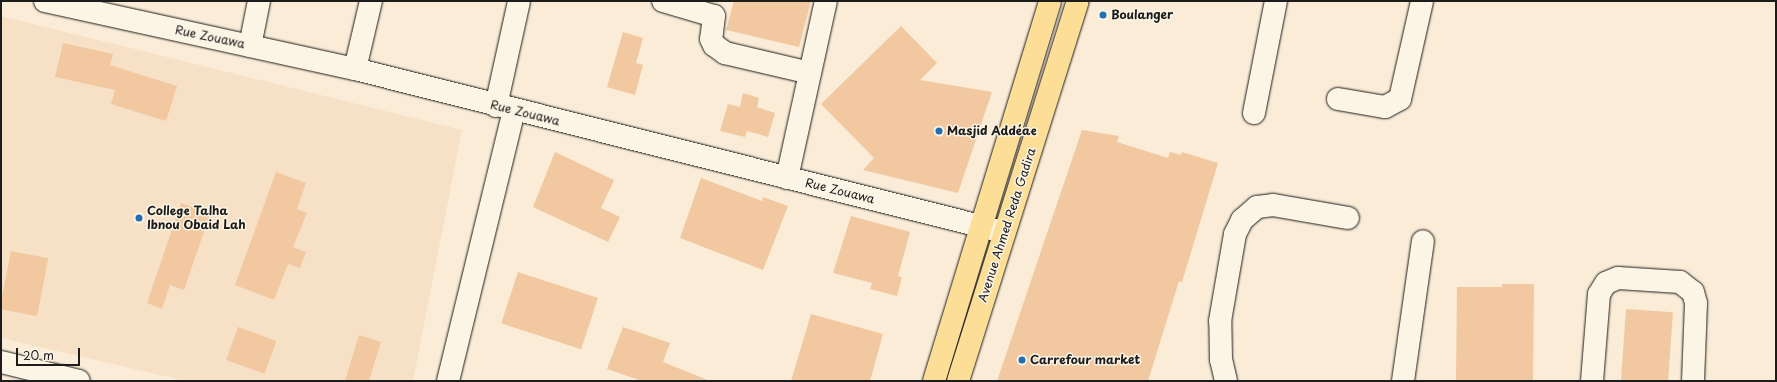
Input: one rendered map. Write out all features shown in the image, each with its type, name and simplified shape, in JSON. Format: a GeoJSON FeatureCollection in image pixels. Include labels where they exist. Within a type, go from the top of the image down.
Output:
{"type":"FeatureCollection","features":[{"type":"Feature","properties":{"kind":"main road","name":"Avenue Ahmed Reda Gadira"},"geometry":{"type":"LineString","coordinates":[[934,381],[983,228],[1050,1]]}},
{"type":"Feature","properties":{"kind":"main road","name":"Avenue Ahmed Reda Gadira"},"geometry":{"type":"LineString","coordinates":[[958,381],[1078,1]]}},
{"type":"Feature","properties":{"kind":"street","name":"Rue Zouawa"},"geometry":{"type":"LineString","coordinates":[[45,1],[116,9],[250,46],[355,69],[505,108],[1004,232]]}},
{"type":"Feature","properties":{"kind":"street"},"geometry":{"type":"LineString","coordinates":[[250,46],[259,1]]}},
{"type":"Feature","properties":{"kind":"street"},"geometry":{"type":"LineString","coordinates":[[355,69],[371,1]]}},
{"type":"Feature","properties":{"kind":"street"},"geometry":{"type":"LineString","coordinates":[[663,1],[716,9],[712,39],[719,49],[810,73]]}},
{"type":"Feature","properties":{"kind":"street"},"geometry":{"type":"LineString","coordinates":[[787,178],[826,1]]}},
{"type":"Feature","properties":{"kind":"street"},"geometry":{"type":"LineString","coordinates":[[1254,113],[1276,1]]}},
{"type":"Feature","properties":{"kind":"street"},"geometry":{"type":"LineString","coordinates":[[1338,99],[1385,108],[1400,99],[1422,1]]}},
{"type":"Feature","properties":{"kind":"street"},"geometry":{"type":"LineString","coordinates":[[448,381],[505,108],[512,2]]}},
{"type":"Feature","properties":{"kind":"street"},"geometry":{"type":"LineString","coordinates":[[1226,381],[1221,360],[1220,321],[1235,234],[1242,220],[1257,207],[1273,205],[1348,218]]}},
{"type":"Feature","properties":{"kind":"street"},"geometry":{"type":"LineString","coordinates":[[1403,381],[1423,240]]}},
{"type":"Feature","properties":{"kind":"street"},"geometry":{"type":"LineString","coordinates":[[1592,381],[1599,294],[1606,283],[1618,278],[1680,282],[1690,288],[1696,303],[1693,381]]}},
{"type":"Feature","properties":{"kind":"street"},"geometry":{"type":"LineString","coordinates":[[1,362],[79,381]]}},
{"type":"Feature","properties":{"kind":"shaded area"},"geometry":{"type":"Polygon","coordinates":[[[1,16],[462,130],[413,381],[186,381],[1,338],[1,16]]]}},
{"type":"Feature","properties":{"kind":"building"},"geometry":{"type":"Polygon","coordinates":[[[734,1],[811,1],[799,47],[726,30],[734,1]]]}},
{"type":"Feature","properties":{"kind":"building"},"geometry":{"type":"Polygon","coordinates":[[[901,26],[937,63],[920,80],[992,92],[958,193],[863,170],[874,158],[821,104],[901,26]]]}},
{"type":"Feature","properties":{"kind":"building"},"geometry":{"type":"Polygon","coordinates":[[[623,32],[643,38],[636,63],[643,65],[635,95],[607,87],[623,32]]]}},
{"type":"Feature","properties":{"kind":"building"},"geometry":{"type":"Polygon","coordinates":[[[63,43],[113,54],[110,65],[177,86],[166,121],[111,104],[115,90],[55,77],[63,43]]]}},
{"type":"Feature","properties":{"kind":"building"},"geometry":{"type":"Polygon","coordinates":[[[743,93],[759,98],[757,107],[775,113],[768,137],[747,131],[745,137],[720,131],[728,104],[740,107],[743,93]]]}},
{"type":"Feature","properties":{"kind":"building"},"geometry":{"type":"Polygon","coordinates":[[[1082,130],[1119,136],[1117,142],[1168,158],[1170,152],[1181,155],[1182,152],[1218,163],[1182,282],[1179,281],[1148,381],[997,381],[1082,130]]]}},
{"type":"Feature","properties":{"kind":"building"},"geometry":{"type":"Polygon","coordinates":[[[555,152],[614,180],[601,208],[620,217],[608,242],[533,207],[555,152]]]}},
{"type":"Feature","properties":{"kind":"building"},"geometry":{"type":"Polygon","coordinates":[[[276,172],[306,183],[297,209],[307,213],[293,247],[306,252],[300,268],[288,264],[274,300],[235,285],[276,172]]]}},
{"type":"Feature","properties":{"kind":"building"},"geometry":{"type":"Polygon","coordinates":[[[701,178],[762,201],[763,197],[788,206],[763,270],[680,238],[701,178]]]}},
{"type":"Feature","properties":{"kind":"building"},"geometry":{"type":"Polygon","coordinates":[[[181,203],[210,214],[184,290],[170,285],[162,309],[147,303],[181,203]]]}},
{"type":"Feature","properties":{"kind":"building"},"geometry":{"type":"Polygon","coordinates":[[[851,216],[910,232],[898,276],[902,277],[897,296],[870,289],[872,283],[833,273],[851,216]]]}},
{"type":"Feature","properties":{"kind":"building"},"geometry":{"type":"Polygon","coordinates":[[[11,251],[48,258],[37,316],[1,309],[11,251]]]}},
{"type":"Feature","properties":{"kind":"building"},"geometry":{"type":"Polygon","coordinates":[[[518,272],[598,298],[581,349],[501,323],[518,272]]]}},
{"type":"Feature","properties":{"kind":"building"},"geometry":{"type":"Polygon","coordinates":[[[1502,284],[1534,284],[1533,381],[1456,381],[1457,287],[1502,287],[1502,284]]]}},
{"type":"Feature","properties":{"kind":"building"},"geometry":{"type":"Polygon","coordinates":[[[1626,309],[1673,312],[1668,381],[1621,381],[1626,309]]]}},
{"type":"Feature","properties":{"kind":"building"},"geometry":{"type":"Polygon","coordinates":[[[811,314],[883,334],[870,381],[791,381],[811,314]]]}},
{"type":"Feature","properties":{"kind":"building"},"geometry":{"type":"Polygon","coordinates":[[[238,327],[277,341],[265,374],[226,360],[238,327]]]}},
{"type":"Feature","properties":{"kind":"building"},"geometry":{"type":"Polygon","coordinates":[[[623,327],[670,343],[663,362],[710,381],[642,381],[607,369],[623,327]]]}},
{"type":"Feature","properties":{"kind":"building"},"geometry":{"type":"Polygon","coordinates":[[[359,335],[381,342],[369,381],[345,381],[359,335]]]}},
{"type":"Feature","properties":{"kind":"place","name":"Boulanger"},"geometry":{"type":"Point","coordinates":[1103,15]}},
{"type":"Feature","properties":{"kind":"place","name":"Masjid Addéae"},"geometry":{"type":"Point","coordinates":[939,131]}},
{"type":"Feature","properties":{"kind":"place","name":"College Talha Ibnou Obaid Lah"},"geometry":{"type":"Point","coordinates":[139,218]}},
{"type":"Feature","properties":{"kind":"place","name":"Carrefour market"},"geometry":{"type":"Point","coordinates":[1022,360]}}]}
